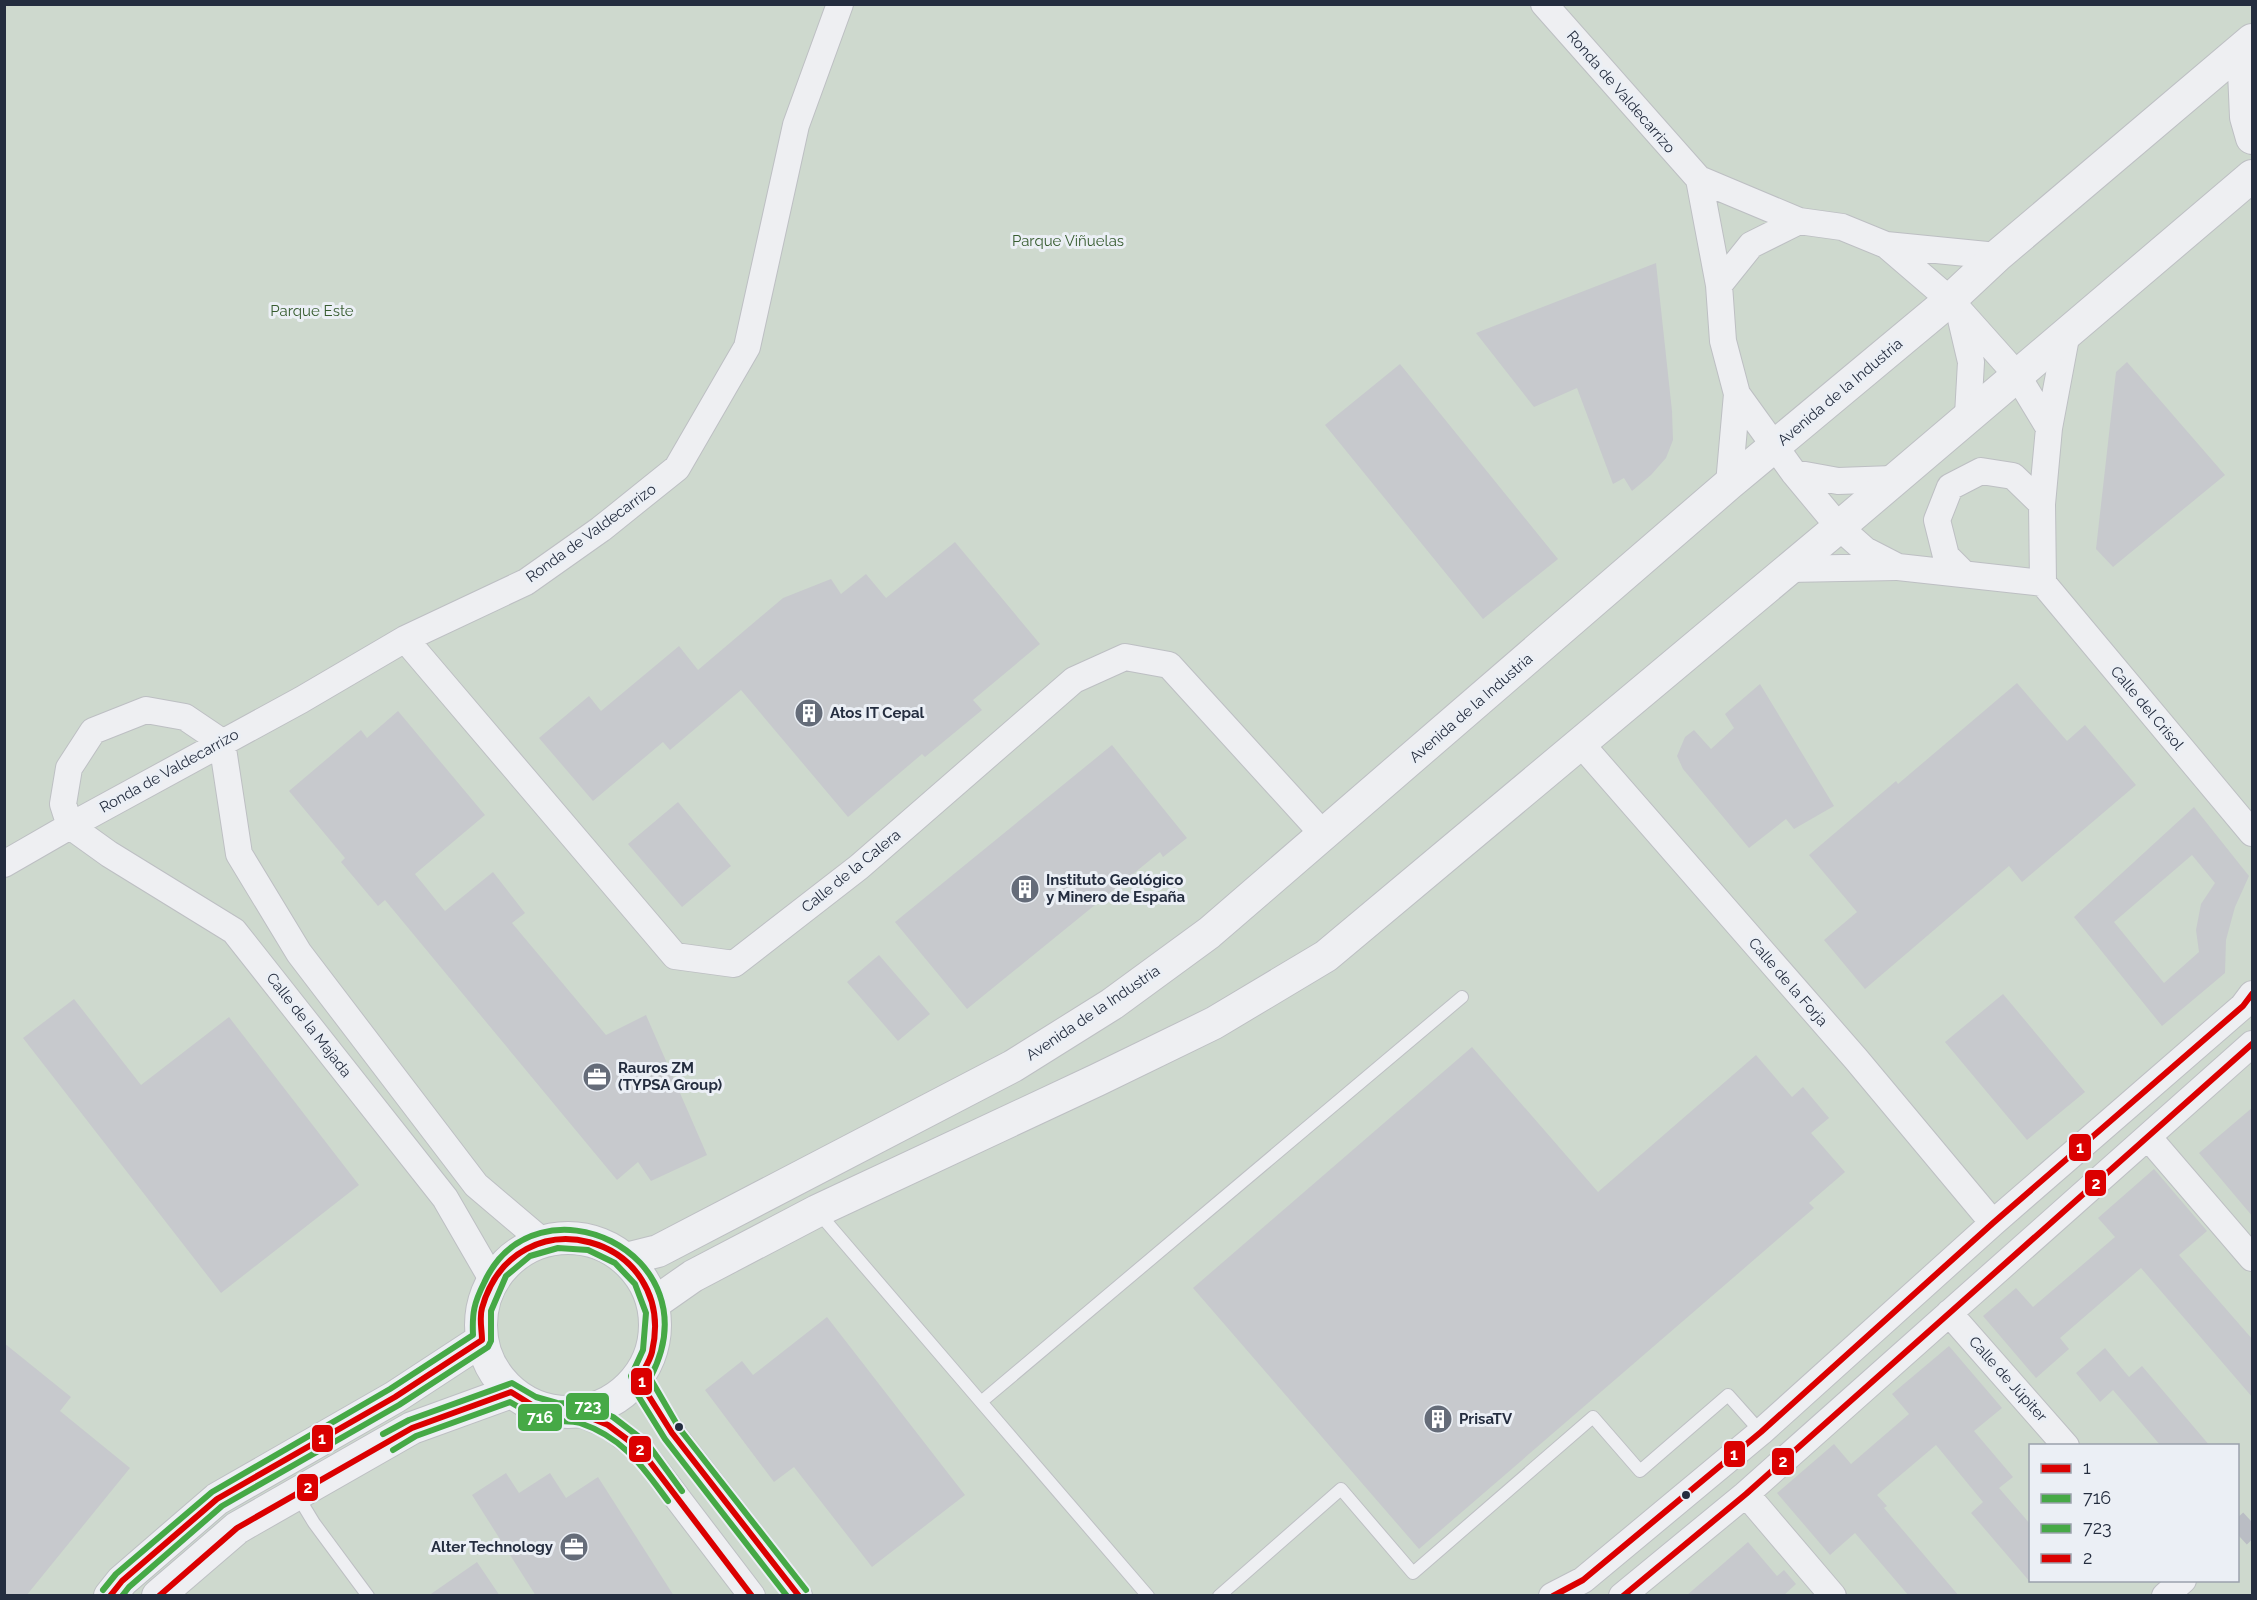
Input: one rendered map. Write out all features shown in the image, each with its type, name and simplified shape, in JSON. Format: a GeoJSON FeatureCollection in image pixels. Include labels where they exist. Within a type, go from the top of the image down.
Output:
{"type":"FeatureCollection","features":[{"type":"Feature","properties":{"kind":"street","name":"Ronda de Valdecarrizo"},"geometry":{"type":"LineString","coordinates":[[4,864],[301,700],[405,639],[525,582],[602,529],[677,468],[747,347],[796,125],[840,4]]}},
{"type":"Feature","properties":{"kind":"street","name":"Ronda de Valdecarrizo"},"geometry":{"type":"LineString","coordinates":[[1544,4],[1699,179]]}},
{"type":"Feature","properties":{"kind":"street","name":"Avenida de la Industria"},"geometry":{"type":"LineString","coordinates":[[2248,44],[2246,117],[2253,138]]}},
{"type":"Feature","properties":{"kind":"street","name":"Avenida de la Industria"},"geometry":{"type":"LineString","coordinates":[[626,1259],[658,1251],[1013,1066],[1112,1004],[1209,933],[1775,445],[1955,307],[1997,256],[2248,44]]}},
{"type":"Feature","properties":{"kind":"street"},"geometry":{"type":"LineString","coordinates":[[653,1304],[693,1276],[817,1210],[1214,1023],[1326,956],[1581,744],[2253,176]]}},
{"type":"Feature","properties":{"kind":"street"},"geometry":{"type":"LineString","coordinates":[[1699,179],[1799,221],[1842,227],[1886,245],[1997,256]]}},
{"type":"Feature","properties":{"kind":"street"},"geometry":{"type":"LineString","coordinates":[[1699,179],[1719,285],[1723,341],[1737,394],[1729,484]]}},
{"type":"Feature","properties":{"kind":"street"},"geometry":{"type":"LineString","coordinates":[[1719,285],[1751,245],[1799,221]]}},
{"type":"Feature","properties":{"kind":"street"},"geometry":{"type":"LineString","coordinates":[[1886,245],[1955,307],[2017,375],[2049,428]]}},
{"type":"Feature","properties":{"kind":"street"},"geometry":{"type":"LineString","coordinates":[[1955,307],[1971,362],[1968,415]]}},
{"type":"Feature","properties":{"kind":"street"},"geometry":{"type":"LineString","coordinates":[[1788,569],[1898,567],[2043,583],[2042,504],[2049,428],[2067,332]]}},
{"type":"Feature","properties":{"kind":"street"},"geometry":{"type":"LineString","coordinates":[[1737,394],[1794,473],[1839,526],[1865,550],[1898,567]]}},
{"type":"Feature","properties":{"kind":"street"},"geometry":{"type":"LineString","coordinates":[[1964,574],[1946,556],[1937,520],[1950,487],[1981,471],[2013,476],[2042,504]]}},
{"type":"Feature","properties":{"kind":"street"},"geometry":{"type":"LineString","coordinates":[[1794,473],[1838,481],[1893,479]]}},
{"type":"Feature","properties":{"kind":"street","name":"Calle del Crisol"},"geometry":{"type":"LineString","coordinates":[[2043,583],[2253,833]]}},
{"type":"Feature","properties":{"kind":"street","name":"Calle de la Calera"},"geometry":{"type":"LineString","coordinates":[[405,639],[675,956],[734,964],[859,867],[1074,680],[1125,657],[1169,665],[1324,835]]}},
{"type":"Feature","properties":{"kind":"street"},"geometry":{"type":"LineString","coordinates":[[70,826],[63,804],[69,768],[93,731],[146,710],[185,717],[222,742],[239,854],[299,952],[476,1185],[542,1241]]}},
{"type":"Feature","properties":{"kind":"street","name":"Calle de la Forja"},"geometry":{"type":"LineString","coordinates":[[1581,744],[1856,1059],[1993,1223]]}},
{"type":"Feature","properties":{"kind":"street","name":"Calle de la Majada"},"geometry":{"type":"LineString","coordinates":[[70,826],[109,854],[234,931],[445,1198],[493,1281]]}},
{"type":"Feature","properties":{"kind":"street"},"geometry":{"type":"LineString","coordinates":[[1552,1596],[1583,1580],[1761,1432],[1993,1223],[2243,1006],[2253,994]]}},
{"type":"Feature","properties":{"kind":"street"},"geometry":{"type":"LineString","coordinates":[[1622,1596],[1746,1494],[2253,1044]]}},
{"type":"Feature","properties":{"kind":"street"},"geometry":{"type":"LineString","coordinates":[[2148,1137],[2253,1258]]}},
{"type":"Feature","properties":{"kind":"street"},"geometry":{"type":"LineString","coordinates":[[571,1237],[600,1243],[626,1259],[643,1279],[653,1304],[656,1330],[651,1354],[639,1377],[623,1394],[602,1406],[579,1413],[555,1412],[532,1405],[512,1392],[498,1377],[488,1359],[482,1340],[482,1309],[493,1281],[506,1264],[522,1250],[542,1241],[571,1237]]}},
{"type":"Feature","properties":{"kind":"street","name":"Calle de Júpiter"},"geometry":{"type":"LineString","coordinates":[[1949,1314],[2064,1444]]}},
{"type":"Feature","properties":{"kind":"street"},"geometry":{"type":"LineString","coordinates":[[110,1596],[122,1581],[217,1499],[395,1397],[482,1340]]}},
{"type":"Feature","properties":{"kind":"street"},"geometry":{"type":"LineString","coordinates":[[639,1377],[672,1433],[799,1596]]}},
{"type":"Feature","properties":{"kind":"street"},"geometry":{"type":"LineString","coordinates":[[158,1596],[237,1527],[412,1428],[512,1392]]}},
{"type":"Feature","properties":{"kind":"street"},"geometry":{"type":"LineString","coordinates":[[579,1413],[608,1425],[640,1449],[752,1596]]}},
{"type":"Feature","properties":{"kind":"street"},"geometry":{"type":"LineString","coordinates":[[1746,1494],[1833,1596]]}},
{"type":"Feature","properties":{"kind":"street"},"geometry":{"type":"LineString","coordinates":[[2165,1596],[2183,1582]]}},
{"type":"Feature","properties":{"kind":"street"},"geometry":{"type":"LineString","coordinates":[[2185,1582],[2198,1596]]}},
{"type":"Feature","properties":{"kind":"lane"},"geometry":{"type":"LineString","coordinates":[[981,1402],[1462,997]]}},
{"type":"Feature","properties":{"kind":"lane"},"geometry":{"type":"LineString","coordinates":[[817,1210],[1148,1596]]}},
{"type":"Feature","properties":{"kind":"lane"},"geometry":{"type":"LineString","coordinates":[[1219,1596],[1341,1489],[1413,1573],[1593,1417],[1640,1471],[1728,1395],[1761,1432]]}},
{"type":"Feature","properties":{"kind":"lane"},"geometry":{"type":"LineString","coordinates":[[296,1494],[314,1523],[368,1596]]}},
{"type":"Feature","properties":{"kind":"green space"},"geometry":{"type":"Polygon","coordinates":[[[5,5],[2252,5],[2252,1595],[5,1596],[5,5]]]}},
{"type":"Feature","properties":{"kind":"building"},"geometry":{"type":"Polygon","coordinates":[[[1656,263],[1673,440],[1666,458],[1632,491],[1624,478],[1613,484],[1577,388],[1534,407],[1476,333],[1656,263]]]}},
{"type":"Feature","properties":{"kind":"building"},"geometry":{"type":"Polygon","coordinates":[[[2127,362],[2225,475],[2113,567],[2096,549],[2116,372],[2127,362]]]}},
{"type":"Feature","properties":{"kind":"building"},"geometry":{"type":"Polygon","coordinates":[[[1400,364],[1558,559],[1483,619],[1325,425],[1400,364]]]}},
{"type":"Feature","properties":{"kind":"building"},"geometry":{"type":"Polygon","coordinates":[[[955,542],[1040,644],[973,700],[982,710],[925,757],[922,754],[848,817],[741,690],[670,750],[663,742],[593,801],[539,738],[589,696],[601,711],[679,646],[698,670],[783,598],[831,579],[841,594],[866,574],[886,598],[955,542]]]}},
{"type":"Feature","properties":{"kind":"building"},"geometry":{"type":"Polygon","coordinates":[[[2017,683],[2067,741],[2085,725],[2136,785],[2022,882],[2009,866],[1865,989],[1824,940],[1857,912],[1809,855],[1896,781],[1898,784],[2017,683]]]}},
{"type":"Feature","properties":{"kind":"building"},"geometry":{"type":"Polygon","coordinates":[[[1760,684],[1834,806],[1794,829],[1786,819],[1749,848],[1683,769],[1677,756],[1685,737],[1694,730],[1711,749],[1734,728],[1725,714],[1760,684]]]}},
{"type":"Feature","properties":{"kind":"building"},"geometry":{"type":"Polygon","coordinates":[[[398,711],[485,815],[415,874],[445,911],[493,872],[525,913],[512,923],[606,1035],[646,1015],[707,1155],[651,1181],[638,1162],[617,1180],[385,900],[378,906],[341,862],[345,858],[289,791],[361,730],[367,738],[398,711]]]}},
{"type":"Feature","properties":{"kind":"building","name":"Instituto Geológico y Minero de España"},"geometry":{"type":"Polygon","coordinates":[[[1112,745],[1187,838],[1163,857],[1160,852],[967,1009],[895,922],[1112,745]]]}},
{"type":"Feature","properties":{"kind":"building"},"geometry":{"type":"Polygon","coordinates":[[[678,802],[731,866],[682,907],[628,844],[678,802]]]}},
{"type":"Feature","properties":{"kind":"building"},"geometry":{"type":"Polygon","coordinates":[[[2194,807],[2249,876],[2235,907],[2226,940],[2225,973],[2162,1026],[2074,917],[2194,807]],[[2192,855],[2114,922],[2164,983],[2199,952],[2196,930],[2201,904],[2215,883],[2192,855]]]}},
{"type":"Feature","properties":{"kind":"building"},"geometry":{"type":"Polygon","coordinates":[[[879,955],[930,1014],[898,1041],[847,982],[879,955]]]}},
{"type":"Feature","properties":{"kind":"building"},"geometry":{"type":"Polygon","coordinates":[[[2003,994],[2085,1092],[2027,1140],[1945,1042],[2003,994]]]}},
{"type":"Feature","properties":{"kind":"building"},"geometry":{"type":"Polygon","coordinates":[[[74,999],[141,1085],[229,1017],[359,1185],[221,1293],[23,1038],[74,999]]]}},
{"type":"Feature","properties":{"kind":"building","name":"PrisaTV"},"geometry":{"type":"Polygon","coordinates":[[[1472,1047],[1598,1192],[1756,1055],[1792,1097],[1803,1087],[1829,1118],[1811,1133],[1845,1172],[1809,1203],[1814,1208],[1419,1549],[1193,1288],[1472,1047]]]}},
{"type":"Feature","properties":{"kind":"building"},"geometry":{"type":"Polygon","coordinates":[[[2253,1107],[2253,1217],[2199,1153],[2253,1107]]]}},
{"type":"Feature","properties":{"kind":"building"},"geometry":{"type":"Polygon","coordinates":[[[2154,1169],[2207,1231],[2179,1255],[2253,1340],[2253,1398],[2141,1268],[2060,1338],[2069,1349],[2036,1378],[1983,1316],[2016,1288],[2033,1307],[2115,1237],[2098,1218],[2154,1169]]]}},
{"type":"Feature","properties":{"kind":"building"},"geometry":{"type":"Polygon","coordinates":[[[827,1317],[965,1495],[872,1567],[794,1467],[774,1482],[705,1390],[742,1361],[753,1375],[827,1317]]]}},
{"type":"Feature","properties":{"kind":"building"},"geometry":{"type":"Polygon","coordinates":[[[4,1343],[71,1397],[60,1411],[130,1468],[26,1596],[4,1596],[4,1343]]]}},
{"type":"Feature","properties":{"kind":"building"},"geometry":{"type":"Polygon","coordinates":[[[1949,1346],[2002,1408],[1974,1431],[2013,1477],[1999,1488],[2029,1523],[2029,1581],[1971,1513],[1983,1502],[1936,1445],[1877,1495],[1887,1506],[1884,1508],[1959,1596],[1909,1596],[1855,1533],[1830,1555],[1777,1493],[1834,1444],[1851,1464],[1909,1414],[1892,1394],[1949,1346]]]}},
{"type":"Feature","properties":{"kind":"building"},"geometry":{"type":"Polygon","coordinates":[[[2105,1348],[2129,1377],[2142,1366],[2208,1444],[2159,1444],[2113,1390],[2100,1402],[2076,1373],[2105,1348]]]}},
{"type":"Feature","properties":{"kind":"building","name":"Alter Technology"},"geometry":{"type":"Polygon","coordinates":[[[506,1473],[519,1493],[550,1473],[566,1498],[598,1477],[674,1596],[536,1596],[472,1495],[506,1473]]]}},
{"type":"Feature","properties":{"kind":"building"},"geometry":{"type":"Polygon","coordinates":[[[1748,1542],[1777,1576],[1784,1570],[1796,1584],[1783,1596],[1686,1596],[1748,1542]]]}},
{"type":"Feature","properties":{"kind":"building"},"geometry":{"type":"Polygon","coordinates":[[[477,1562],[500,1596],[428,1596],[477,1562]]]}},
{"type":"Feature","properties":{"kind":"tunnel"},"geometry":{"type":"LineString","coordinates":[[2239,1534],[2252,1522]]}},
{"type":"Feature","properties":{"kind":"transit line","name":"1"},"geometry":{"type":"LineString","coordinates":[[1553,1596],[1583,1580],[1761,1432],[1993,1223],[2243,1006],[2252,994]]}},
{"type":"Feature","properties":{"kind":"transit line","name":"2"},"geometry":{"type":"LineString","coordinates":[[1623,1596],[1746,1494],[2252,1044]]}},
{"type":"Feature","properties":{"kind":"transit line","name":"723"},"geometry":{"type":"LineString","coordinates":[[103,1590],[116,1574],[212,1492],[390,1389],[473,1335],[473,1314],[478,1296],[484,1283],[509,1250],[541,1233],[577,1231],[611,1241],[640,1263],[660,1294],[664,1333],[650,1378],[679,1428],[806,1590]]}},
{"type":"Feature","properties":{"kind":"transit line","name":"1"},"geometry":{"type":"LineString","coordinates":[[110,1596],[122,1581],[217,1499],[395,1397],[482,1340],[482,1308],[500,1272],[526,1249],[557,1240],[589,1242],[619,1256],[641,1279],[654,1312],[652,1352],[640,1377],[645,1390],[672,1433],[799,1596]]}},
{"type":"Feature","properties":{"kind":"transit line","name":"716"},"geometry":{"type":"LineString","coordinates":[[122,1596],[129,1587],[222,1506],[399,1405],[488,1347],[491,1341],[491,1311],[506,1276],[530,1256],[558,1248],[588,1250],[615,1263],[635,1284],[646,1313],[643,1350],[631,1376],[637,1394],[665,1439],[787,1596]]}},
{"type":"Feature","properties":{"kind":"transit line","name":"723"},"geometry":{"type":"LineString","coordinates":[[383,1434],[409,1420],[512,1383],[536,1397],[557,1403],[582,1404],[613,1417],[647,1443],[682,1491]]}},
{"type":"Feature","properties":{"kind":"transit line","name":"2"},"geometry":{"type":"LineString","coordinates":[[159,1596],[237,1528],[412,1428],[511,1392],[532,1405],[555,1412],[579,1413],[608,1425],[640,1449],[752,1596]]}},
{"type":"Feature","properties":{"kind":"transit line","name":"716"},"geometry":{"type":"LineString","coordinates":[[393,1450],[416,1436],[510,1402],[552,1421],[580,1423],[609,1437],[631,1454],[668,1501]]}},
{"type":"Feature","properties":{"kind":"place","name":"Atos IT Cepal"},"geometry":{"type":"Point","coordinates":[809,713]}},
{"type":"Feature","properties":{"kind":"place","name":"Instituto Geológico y Minero de España"},"geometry":{"type":"Point","coordinates":[1025,889]}},
{"type":"Feature","properties":{"kind":"place","name":"Rauros ZM (TYPSA Group)"},"geometry":{"type":"Point","coordinates":[597,1077]}},
{"type":"Feature","properties":{"kind":"place","name":"PrisaTV"},"geometry":{"type":"Point","coordinates":[1438,1419]}},
{"type":"Feature","properties":{"kind":"place","name":"Alter Technology"},"geometry":{"type":"Point","coordinates":[574,1547]}},
{"type":"Feature","properties":{"kind":"park label","name":"Parque Viñuelas"},"geometry":{"type":"Point","coordinates":[1068,241]}},
{"type":"Feature","properties":{"kind":"park label","name":"Parque Este"},"geometry":{"type":"Point","coordinates":[312,311]}}]}
